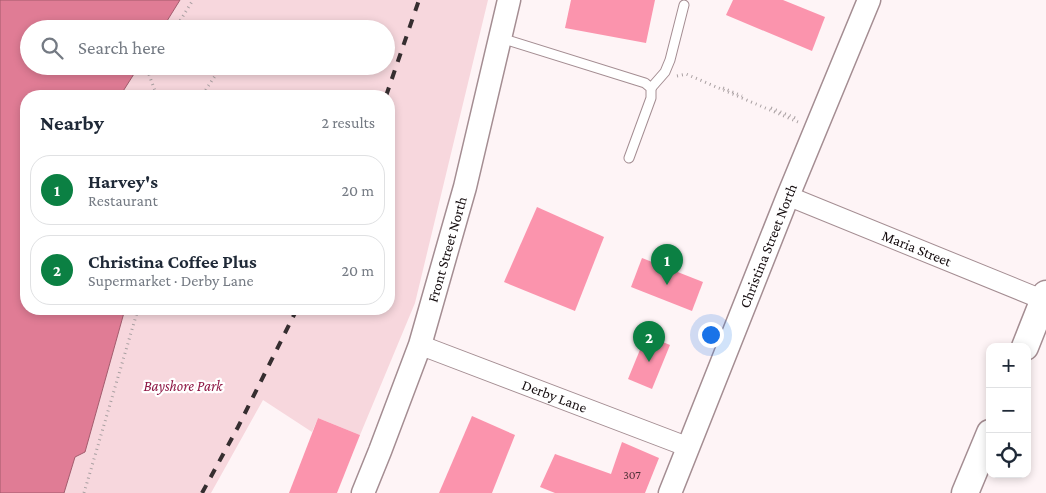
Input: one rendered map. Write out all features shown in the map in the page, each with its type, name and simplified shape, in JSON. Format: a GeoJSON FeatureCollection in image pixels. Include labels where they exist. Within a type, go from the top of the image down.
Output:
{"type":"FeatureCollection","features":[{"type":"Feature","properties":{"kind":"main road"},"geometry":{"type":"LineString","coordinates":[[1027,343],[1045,299]]}},
{"type":"Feature","properties":{"kind":"main road"},"geometry":{"type":"LineString","coordinates":[[966,493],[986,443]]}},
{"type":"Feature","properties":{"kind":"street","name":"Front Street North"},"geometry":{"type":"LineString","coordinates":[[363,493],[420,345],[465,187],[509,0]]}},
{"type":"Feature","properties":{"kind":"street","name":"Christina Street North"},"geometry":{"type":"LineString","coordinates":[[670,493],[788,196],[869,0]]}},
{"type":"Feature","properties":{"kind":"street","name":"Maria Street"},"geometry":{"type":"LineString","coordinates":[[788,196],[1045,299]]}},
{"type":"Feature","properties":{"kind":"street","name":"Derby Lane"},"geometry":{"type":"LineString","coordinates":[[420,345],[688,447]]}},
{"type":"Feature","properties":{"kind":"lane"},"geometry":{"type":"LineString","coordinates":[[628,158],[651,98],[651,90],[665,72],[670,60],[684,5]]}},
{"type":"Feature","properties":{"kind":"lane"},"geometry":{"type":"LineString","coordinates":[[500,38],[645,83],[651,90]]}},
{"type":"Feature","properties":{"kind":"path"},"geometry":{"type":"LineString","coordinates":[[181,20],[193,0]]}},
{"type":"Feature","properties":{"kind":"path"},"geometry":{"type":"LineString","coordinates":[[651,90],[686,74],[817,127]]}},
{"type":"Feature","properties":{"kind":"path"},"geometry":{"type":"LineString","coordinates":[[149,75],[156,90]]}},
{"type":"Feature","properties":{"kind":"path"},"geometry":{"type":"LineString","coordinates":[[206,90],[216,75]]}},
{"type":"Feature","properties":{"kind":"path"},"geometry":{"type":"LineString","coordinates":[[84,493],[136,315]]}},
{"type":"Feature","properties":{"kind":"green space","name":"Bayshore Park"},"geometry":{"type":"Polygon","coordinates":[[[180,0],[488,0],[415,303],[360,435],[318,418],[312,432],[263,400],[211,493],[64,493],[75,457],[85,452],[123,315],[395,315],[395,90],[124,90],[133,75],[395,75],[395,20],[168,20],[180,0]]]}},
{"type":"Feature","properties":{"kind":"shaded area"},"geometry":{"type":"Polygon","coordinates":[[[0,0],[180,0],[168,20],[20,20],[20,75],[133,75],[124,90],[20,90],[20,315],[123,315],[85,452],[75,457],[64,493],[0,493],[0,0]]]}},
{"type":"Feature","properties":{"kind":"building"},"geometry":{"type":"Polygon","coordinates":[[[571,0],[655,0],[646,43],[565,28],[571,0]]]}},
{"type":"Feature","properties":{"kind":"building"},"geometry":{"type":"Polygon","coordinates":[[[733,0],[783,0],[825,17],[812,51],[726,15],[733,0]]]}},
{"type":"Feature","properties":{"kind":"building"},"geometry":{"type":"Polygon","coordinates":[[[537,207],[604,237],[575,311],[504,282],[537,207]]]}},
{"type":"Feature","properties":{"kind":"building"},"geometry":{"type":"Polygon","coordinates":[[[642,258],[703,282],[692,311],[631,287],[642,258]]]}},
{"type":"Feature","properties":{"kind":"building"},"geometry":{"type":"Polygon","coordinates":[[[646,335],[670,345],[652,389],[628,379],[646,335]]]}},
{"type":"Feature","properties":{"kind":"building"},"geometry":{"type":"Polygon","coordinates":[[[472,416],[515,435],[492,493],[439,493],[472,416]]]}},
{"type":"Feature","properties":{"kind":"building"},"geometry":{"type":"Polygon","coordinates":[[[318,418],[360,435],[337,493],[289,493],[318,418]]]}},
{"type":"Feature","properties":{"kind":"building"},"geometry":{"type":"Polygon","coordinates":[[[622,442],[659,458],[645,493],[555,493],[540,487],[555,454],[611,474],[622,442]]]}},
{"type":"Feature","properties":{"kind":"railway"},"geometry":{"type":"LineString","coordinates":[[395,70],[419,0]]}},
{"type":"Feature","properties":{"kind":"railway"},"geometry":{"type":"LineString","coordinates":[[388,90],[393,75]]}},
{"type":"Feature","properties":{"kind":"railway"},"geometry":{"type":"LineString","coordinates":[[202,493],[238,427],[294,315]]}},
{"type":"Feature","properties":{"kind":"place","name":"Harvey's"},"geometry":{"type":"Point","coordinates":[667,285]}},
{"type":"Feature","properties":{"kind":"place","name":"Christina Coffee Plus"},"geometry":{"type":"Point","coordinates":[649,362]}}]}
